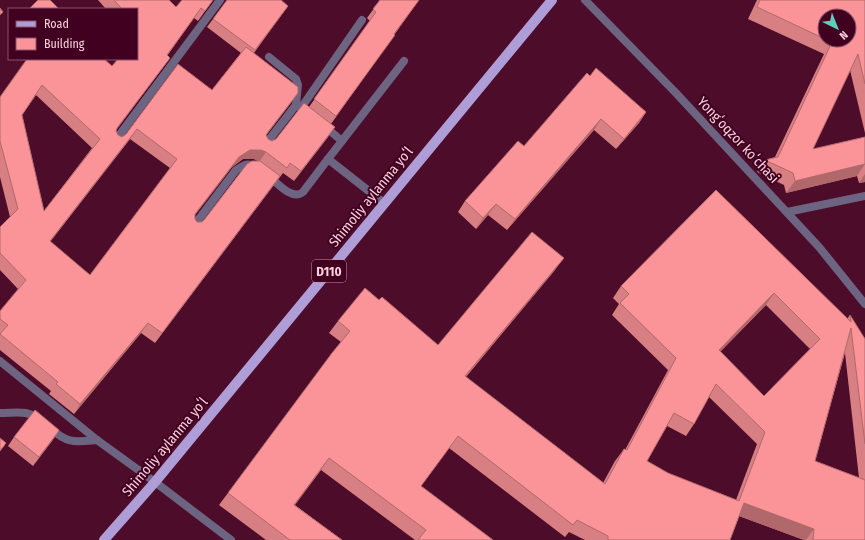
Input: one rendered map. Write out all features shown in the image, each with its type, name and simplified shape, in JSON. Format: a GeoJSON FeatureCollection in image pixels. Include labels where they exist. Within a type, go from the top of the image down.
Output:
{"type":"FeatureCollection","features":[{"type":"Feature","properties":{"kind":"main road","name":"Shimoliy aylanma yoʻl"},"geometry":{"type":"LineString","coordinates":[[104,540],[155,482],[552,0]]}},
{"type":"Feature","properties":{"kind":"street"},"geometry":{"type":"LineString","coordinates":[[115,141],[220,0]]}},
{"type":"Feature","properties":{"kind":"street","name":"Yongʻoqzor koʻchasi"},"geometry":{"type":"LineString","coordinates":[[585,0],[675,92],[787,212],[819,247],[865,304]]}},
{"type":"Feature","properties":{"kind":"street"},"geometry":{"type":"LineString","coordinates":[[265,145],[298,106],[362,20]]}},
{"type":"Feature","properties":{"kind":"street"},"geometry":{"type":"LineString","coordinates":[[269,57],[296,79],[298,85],[298,106]]}},
{"type":"Feature","properties":{"kind":"street"},"geometry":{"type":"LineString","coordinates":[[193,227],[236,170],[243,165],[250,163],[256,166],[295,196],[303,192],[404,61]]}},
{"type":"Feature","properties":{"kind":"street"},"geometry":{"type":"LineString","coordinates":[[298,106],[342,141]]}},
{"type":"Feature","properties":{"kind":"street"},"geometry":{"type":"LineString","coordinates":[[328,159],[384,203]]}},
{"type":"Feature","properties":{"kind":"street"},"geometry":{"type":"LineString","coordinates":[[787,212],[865,196]]}},
{"type":"Feature","properties":{"kind":"street"},"geometry":{"type":"LineString","coordinates":[[0,361],[97,440],[231,540]]}},
{"type":"Feature","properties":{"kind":"street"},"geometry":{"type":"LineString","coordinates":[[0,413],[26,412],[32,414],[58,435],[72,441],[97,440]]}},
{"type":"Feature","properties":{"kind":"building"},"geometry":{"type":"Polygon","coordinates":[[[38,0],[50,0],[58,8],[30,8],[38,0]]]}},
{"type":"Feature","properties":{"kind":"building"},"geometry":{"type":"Polygon","coordinates":[[[114,0],[169,0],[176,7],[182,0],[213,0],[205,11],[201,8],[167,55],[170,58],[117,128],[116,131],[118,135],[122,137],[126,134],[178,64],[212,90],[246,47],[298,87],[298,93],[266,135],[268,139],[272,141],[276,139],[304,103],[335,127],[301,171],[290,163],[287,168],[266,152],[261,150],[250,150],[239,157],[195,214],[195,219],[197,222],[202,222],[204,220],[247,164],[252,161],[260,161],[280,176],[162,333],[148,323],[80,404],[56,384],[58,382],[0,334],[8,325],[0,319],[0,311],[26,280],[0,253],[0,227],[18,209],[0,141],[0,97],[26,60],[105,60],[112,66],[117,60],[138,60],[138,8],[121,8],[114,0]],[[42,85],[22,115],[44,211],[100,139],[42,85]],[[137,129],[50,241],[90,275],[177,159],[137,129]]]}},
{"type":"Feature","properties":{"kind":"building"},"geometry":{"type":"Polygon","coordinates":[[[227,0],[281,0],[288,6],[255,50],[213,19],[227,0]]]}},
{"type":"Feature","properties":{"kind":"building"},"geometry":{"type":"Polygon","coordinates":[[[380,0],[419,0],[336,116],[314,99],[376,12],[373,9],[380,0]]]}},
{"type":"Feature","properties":{"kind":"building"},"geometry":{"type":"Polygon","coordinates":[[[760,0],[865,0],[865,84],[858,54],[813,149],[865,137],[865,164],[795,181],[793,173],[765,160],[778,157],[829,48],[857,48],[857,8],[817,8],[817,35],[757,7],[760,0]]]}},
{"type":"Feature","properties":{"kind":"building"},"geometry":{"type":"Polygon","coordinates":[[[0,8],[3,12],[0,15],[0,8]]]}},
{"type":"Feature","properties":{"kind":"building"},"geometry":{"type":"Polygon","coordinates":[[[596,68],[646,112],[624,139],[601,119],[515,219],[496,204],[483,218],[465,201],[518,141],[524,146],[587,73],[590,76],[596,68]]]}},
{"type":"Feature","properties":{"kind":"building"},"geometry":{"type":"Polygon","coordinates":[[[716,190],[851,322],[850,315],[865,339],[865,444],[851,328],[815,461],[865,480],[865,540],[813,540],[814,529],[744,503],[730,540],[608,540],[608,536],[577,520],[573,525],[458,436],[421,486],[493,540],[418,540],[426,530],[329,458],[294,505],[342,540],[290,540],[228,493],[350,331],[338,321],[365,288],[379,300],[382,297],[438,345],[532,232],[564,258],[465,376],[605,484],[624,449],[627,450],[676,358],[620,303],[629,294],[621,286],[716,190]],[[774,293],[719,350],[764,396],[820,339],[774,293]],[[716,384],[694,424],[674,413],[647,461],[668,473],[739,501],[765,432],[716,384]]]}},
{"type":"Feature","properties":{"kind":"building"},"geometry":{"type":"Polygon","coordinates":[[[35,410],[59,430],[39,457],[14,437],[35,410]]]}},
{"type":"Feature","properties":{"kind":"building"},"geometry":{"type":"Polygon","coordinates":[[[0,438],[6,443],[0,451],[0,438]]]}}]}
